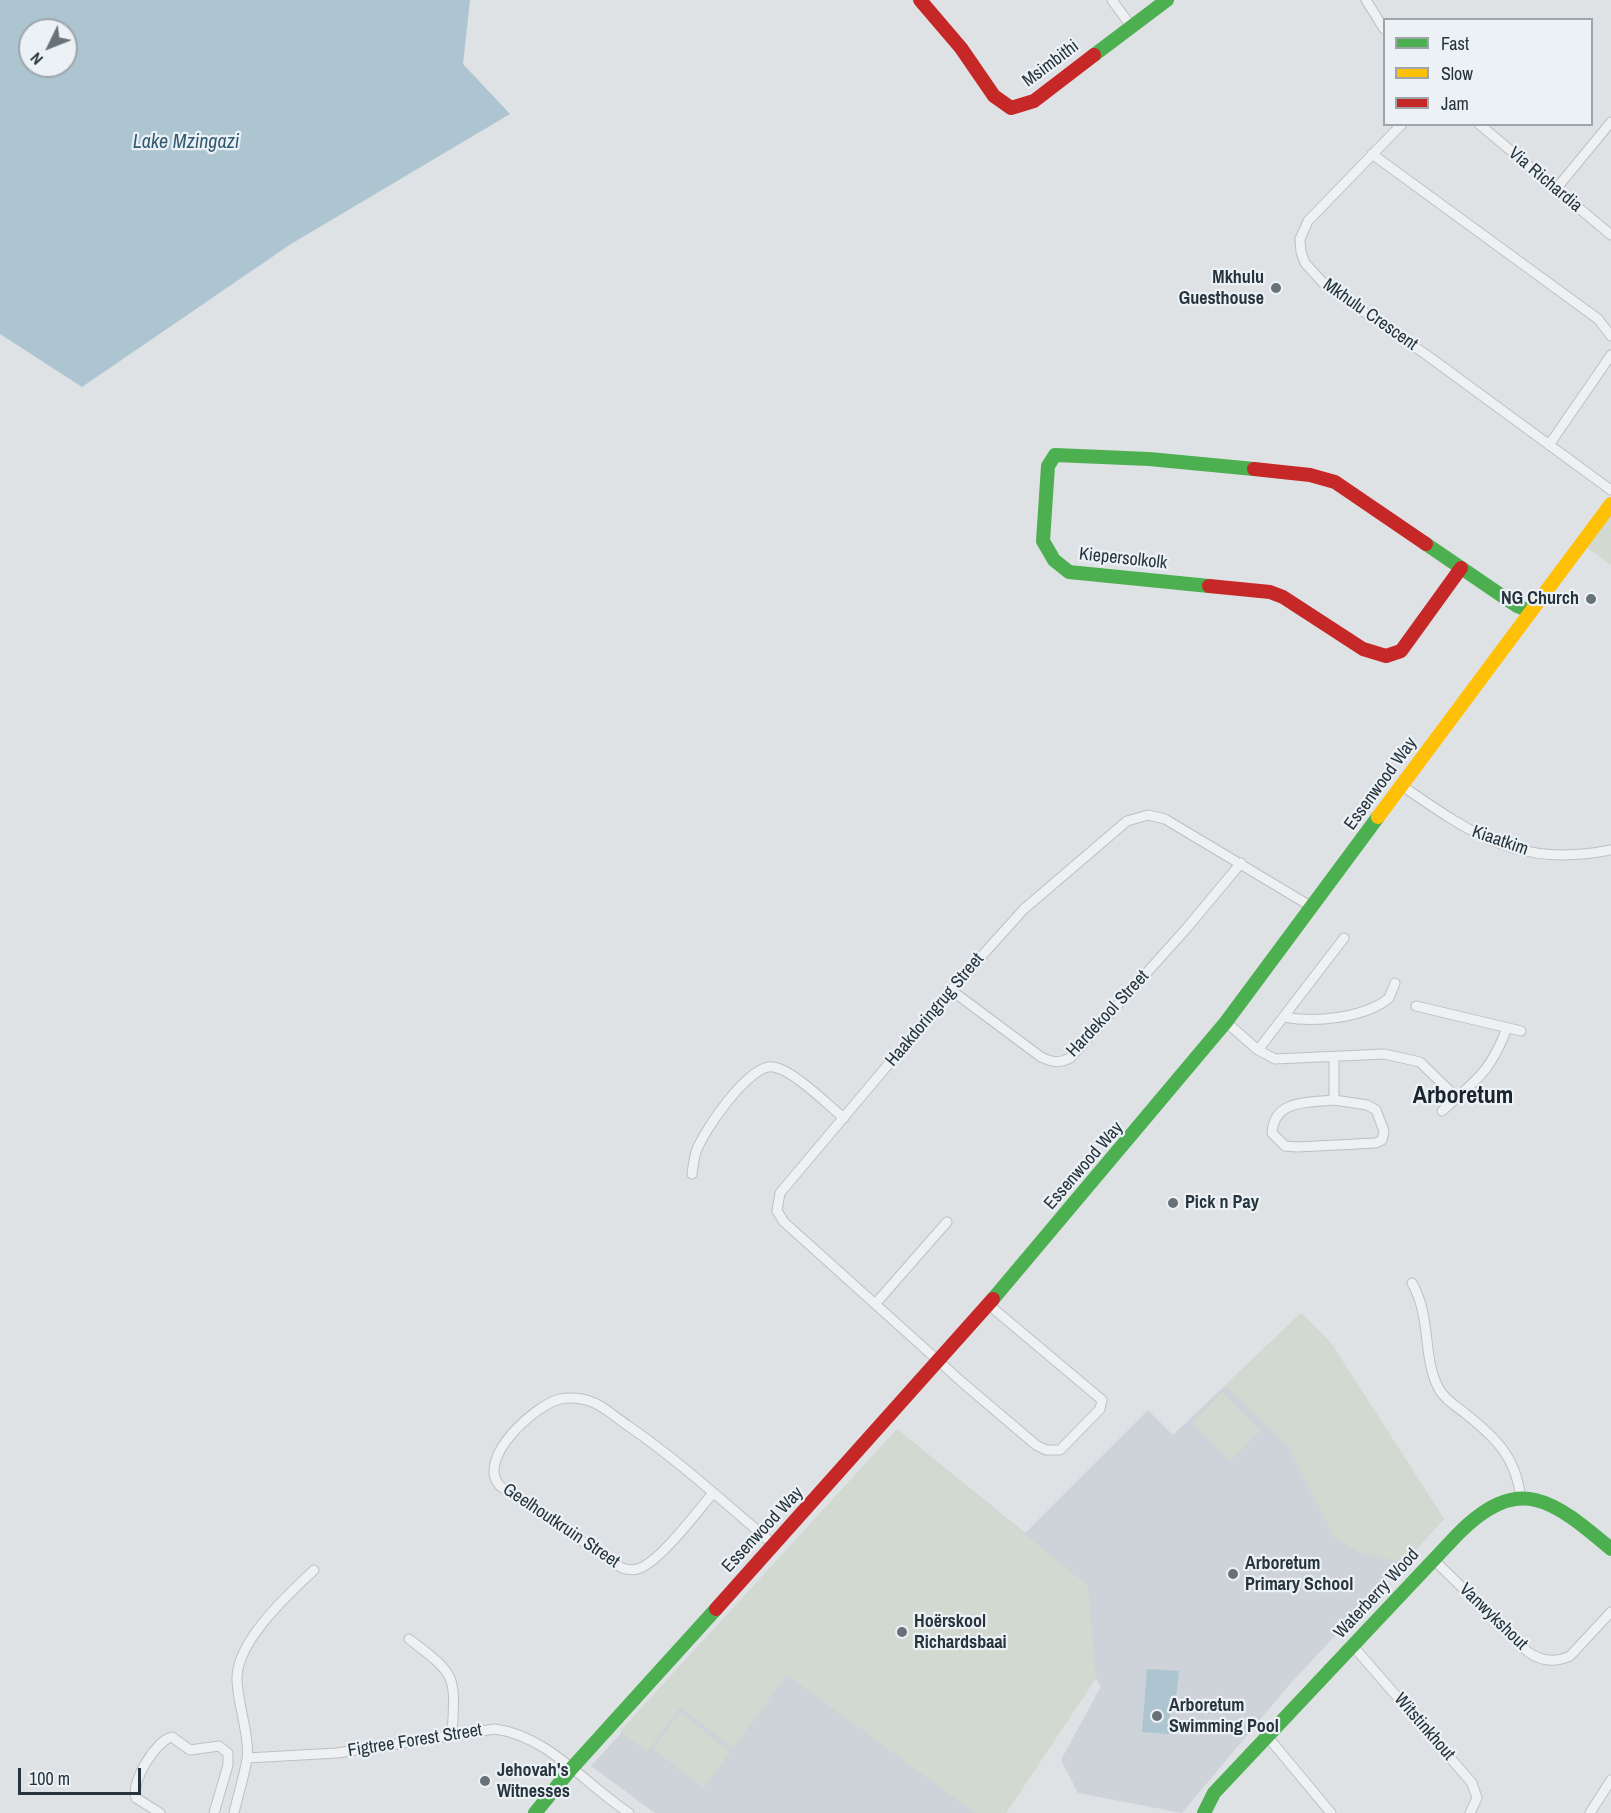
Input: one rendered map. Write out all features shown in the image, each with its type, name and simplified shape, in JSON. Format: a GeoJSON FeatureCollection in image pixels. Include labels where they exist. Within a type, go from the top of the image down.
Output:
{"type":"FeatureCollection","features":[{"type":"Feature","properties":{"kind":"street","name":"Msimbithi"},"geometry":{"type":"LineString","coordinates":[[920,0],[961,48],[994,96],[1011,108],[1034,100],[1167,0]]}},
{"type":"Feature","properties":{"kind":"street"},"geometry":{"type":"LineString","coordinates":[[1112,0],[1131,26]]}},
{"type":"Feature","properties":{"kind":"street"},"geometry":{"type":"LineString","coordinates":[[1366,0],[1383,27]]}},
{"type":"Feature","properties":{"kind":"street"},"geometry":{"type":"LineString","coordinates":[[1556,189],[1611,123]]}},
{"type":"Feature","properties":{"kind":"street","name":"Mkhulu Crescent"},"geometry":{"type":"LineString","coordinates":[[1400,126],[1308,220],[1300,239],[1305,263],[1325,285],[1611,490]]}},
{"type":"Feature","properties":{"kind":"street","name":"Via Richardia"},"geometry":{"type":"LineString","coordinates":[[1481,126],[1611,235]]}},
{"type":"Feature","properties":{"kind":"street"},"geometry":{"type":"LineString","coordinates":[[1372,154],[1598,320],[1611,336]]}},
{"type":"Feature","properties":{"kind":"street"},"geometry":{"type":"LineString","coordinates":[[1549,445],[1611,355]]}},
{"type":"Feature","properties":{"kind":"street","name":"Kiepersolkolk"},"geometry":{"type":"LineString","coordinates":[[1461,568],[1401,651],[1386,656],[1363,649],[1283,597],[1270,592],[1069,572],[1054,560],[1043,541],[1048,466],[1055,455],[1149,459],[1310,475],[1335,482],[1517,606],[1530,611]]}},
{"type":"Feature","properties":{"kind":"street","name":"Essenwood Way"},"geometry":{"type":"LineString","coordinates":[[535,1813],[571,1769],[989,1305],[1226,1022],[1611,504]]}},
{"type":"Feature","properties":{"kind":"street","name":"Kiaatkim"},"geometry":{"type":"LineString","coordinates":[[1401,785],[1456,824],[1479,837],[1510,848],[1562,855],[1611,849]]}},
{"type":"Feature","properties":{"kind":"street","name":"Haakdoringrug Street"},"geometry":{"type":"LineString","coordinates":[[989,1305],[1099,1396],[1103,1402],[1100,1409],[1064,1447],[1046,1450],[939,1361],[784,1222],[777,1211],[777,1199],[951,990],[1038,894],[1127,821],[1148,815],[1165,819],[1312,907]]}},
{"type":"Feature","properties":{"kind":"street","name":"Hardekool Street"},"geometry":{"type":"LineString","coordinates":[[951,990],[1041,1057],[1063,1062],[1070,1058],[1178,938],[1241,863]]}},
{"type":"Feature","properties":{"kind":"street"},"geometry":{"type":"LineString","coordinates":[[1258,1050],[1344,938]]}},
{"type":"Feature","properties":{"kind":"street"},"geometry":{"type":"LineString","coordinates":[[1284,1017],[1315,1021],[1368,1009],[1389,998],[1395,983]]}},
{"type":"Feature","properties":{"kind":"street"},"geometry":{"type":"LineString","coordinates":[[1416,1006],[1521,1031]]}},
{"type":"Feature","properties":{"kind":"street"},"geometry":{"type":"LineString","coordinates":[[1226,1022],[1268,1057],[1283,1060],[1384,1054],[1420,1062],[1457,1098]]}},
{"type":"Feature","properties":{"kind":"street"},"geometry":{"type":"LineString","coordinates":[[1442,1111],[1493,1062],[1507,1028]]}},
{"type":"Feature","properties":{"kind":"street"},"geometry":{"type":"LineString","coordinates":[[1334,1058],[1334,1100]]}},
{"type":"Feature","properties":{"kind":"street"},"geometry":{"type":"LineString","coordinates":[[692,1174],[696,1151],[713,1120],[759,1069],[771,1066],[784,1071],[844,1118]]}},
{"type":"Feature","properties":{"kind":"street"},"geometry":{"type":"LineString","coordinates":[[1334,1100],[1367,1105],[1376,1110],[1384,1131],[1382,1140],[1376,1143],[1297,1147],[1285,1146],[1272,1133],[1275,1116],[1285,1107],[1334,1100]]}},
{"type":"Feature","properties":{"kind":"street"},"geometry":{"type":"LineString","coordinates":[[876,1303],[947,1222]]}},
{"type":"Feature","properties":{"kind":"street"},"geometry":{"type":"LineString","coordinates":[[1412,1283],[1423,1306],[1438,1388],[1506,1452],[1517,1473],[1521,1499]]}},
{"type":"Feature","properties":{"kind":"street","name":"Geelhoutkruin Street"},"geometry":{"type":"LineString","coordinates":[[713,1493],[646,1565],[630,1570],[622,1568],[500,1486],[494,1476],[494,1461],[498,1451],[524,1422],[551,1403],[572,1398],[593,1402],[656,1445],[713,1493],[773,1544]]}},
{"type":"Feature","properties":{"kind":"street","name":"Waterberry Wood"},"geometry":{"type":"LineString","coordinates":[[1204,1813],[1214,1792],[1434,1560],[1487,1509],[1505,1500],[1521,1499],[1558,1509],[1611,1549]]}},
{"type":"Feature","properties":{"kind":"street","name":"Vanwykshout"},"geometry":{"type":"LineString","coordinates":[[1434,1560],[1528,1652],[1544,1660],[1562,1660],[1570,1656],[1611,1612]]}},
{"type":"Feature","properties":{"kind":"street"},"geometry":{"type":"LineString","coordinates":[[234,1813],[247,1758],[237,1679],[246,1649],[284,1598],[314,1570]]}},
{"type":"Feature","properties":{"kind":"street"},"geometry":{"type":"LineString","coordinates":[[409,1639],[442,1664],[452,1678],[455,1697],[452,1734]]}},
{"type":"Feature","properties":{"kind":"street","name":"Witstinkhout"},"geometry":{"type":"LineString","coordinates":[[1353,1646],[1472,1783],[1477,1798],[1470,1813]]}},
{"type":"Feature","properties":{"kind":"street","name":"Figtree Forest Street"},"geometry":{"type":"LineString","coordinates":[[247,1758],[337,1753],[495,1729],[516,1732],[538,1743],[571,1769]]}},
{"type":"Feature","properties":{"kind":"street"},"geometry":{"type":"LineString","coordinates":[[1267,1736],[1331,1813]]}},
{"type":"Feature","properties":{"kind":"street"},"geometry":{"type":"LineString","coordinates":[[160,1813],[136,1798],[135,1785],[160,1742],[172,1737],[190,1750],[219,1746],[228,1753],[228,1765],[214,1813]]}},
{"type":"Feature","properties":{"kind":"street"},"geometry":{"type":"LineString","coordinates":[[571,1769],[629,1813]]}},
{"type":"Feature","properties":{"kind":"street"},"geometry":{"type":"LineString","coordinates":[[1590,1813],[1611,1780]]}},
{"type":"Feature","properties":{"kind":"shaded area"},"geometry":{"type":"Polygon","coordinates":[[[1611,513],[1611,565],[1586,547],[1611,513]]]}},
{"type":"Feature","properties":{"kind":"shaded area"},"geometry":{"type":"Polygon","coordinates":[[[1301,1313],[1331,1343],[1444,1519],[1290,1684],[1182,1813],[1078,1793],[1061,1760],[1101,1686],[1096,1678],[1006,1813],[655,1813],[591,1766],[897,1429],[1025,1533],[1148,1410],[1173,1435],[1301,1313]]]}},
{"type":"Feature","properties":{"kind":"shaded area"},"geometry":{"type":"Polygon","coordinates":[[[1301,1313],[1331,1343],[1444,1519],[1404,1563],[1359,1552],[1334,1537],[1289,1448],[1225,1385],[1301,1313]]]}},
{"type":"Feature","properties":{"kind":"shaded area"},"geometry":{"type":"Polygon","coordinates":[[[1222,1392],[1260,1430],[1230,1461],[1192,1423],[1222,1392]]]}},
{"type":"Feature","properties":{"kind":"shaded area","name":"Hoërskool Richardsbaai"},"geometry":{"type":"Polygon","coordinates":[[[897,1429],[1088,1586],[1096,1678],[1006,1813],[975,1813],[787,1675],[733,1748],[680,1707],[647,1752],[620,1731],[897,1429]]]}},
{"type":"Feature","properties":{"kind":"shaded area"},"geometry":{"type":"Polygon","coordinates":[[[680,1712],[730,1752],[704,1788],[653,1749],[680,1712]]]}},
{"type":"Feature","properties":{"kind":"water","name":"Lake Mzingazi"},"geometry":{"type":"Polygon","coordinates":[[[0,0],[470,0],[463,64],[510,114],[291,244],[82,387],[0,334],[0,0]]]}},
{"type":"Feature","properties":{"kind":"water","name":"Arboretum Swimming Pool"},"geometry":{"type":"Polygon","coordinates":[[[1147,1669],[1179,1671],[1176,1697],[1171,1701],[1169,1734],[1142,1732],[1147,1669]]]}},
{"type":"Feature","properties":{"kind":"traffic: fast"},"geometry":{"type":"LineString","coordinates":[[1094,55],[1167,0]]}},
{"type":"Feature","properties":{"kind":"traffic: fast"},"geometry":{"type":"LineString","coordinates":[[1209,586],[1069,572],[1054,560],[1043,541],[1048,466],[1055,455],[1149,459],[1254,469]]}},
{"type":"Feature","properties":{"kind":"traffic: fast"},"geometry":{"type":"LineString","coordinates":[[1426,544],[1517,606],[1530,611]]}},
{"type":"Feature","properties":{"kind":"traffic: fast"},"geometry":{"type":"LineString","coordinates":[[993,1299],[1226,1022],[1378,817]]}},
{"type":"Feature","properties":{"kind":"traffic: fast"},"geometry":{"type":"LineString","coordinates":[[1204,1813],[1214,1793],[1457,1535],[1479,1516],[1499,1504],[1518,1499],[1536,1500],[1553,1506],[1571,1517],[1611,1549]]}},
{"type":"Feature","properties":{"kind":"traffic: fast"},"geometry":{"type":"LineString","coordinates":[[535,1813],[571,1769],[716,1609]]}},
{"type":"Feature","properties":{"kind":"traffic: slow"},"geometry":{"type":"LineString","coordinates":[[1378,817],[1611,504]]}},
{"type":"Feature","properties":{"kind":"traffic: jam"},"geometry":{"type":"LineString","coordinates":[[920,0],[961,48],[994,96],[1011,108],[1034,101],[1094,55]]}},
{"type":"Feature","properties":{"kind":"traffic: jam"},"geometry":{"type":"LineString","coordinates":[[1254,469],[1310,475],[1335,482],[1426,544]]}},
{"type":"Feature","properties":{"kind":"traffic: jam"},"geometry":{"type":"LineString","coordinates":[[1209,586],[1270,592],[1283,597],[1363,649],[1386,656],[1401,651],[1461,568]]}},
{"type":"Feature","properties":{"kind":"traffic: jam"},"geometry":{"type":"LineString","coordinates":[[716,1609],[993,1299]]}},
{"type":"Feature","properties":{"kind":"place","name":"Mkhulu Guesthouse"},"geometry":{"type":"Point","coordinates":[1276,288]}},
{"type":"Feature","properties":{"kind":"place","name":"NG Church"},"geometry":{"type":"Point","coordinates":[1591,599]}},
{"type":"Feature","properties":{"kind":"place","name":"Pick n Pay"},"geometry":{"type":"Point","coordinates":[1173,1203]}},
{"type":"Feature","properties":{"kind":"place","name":"Arboretum Primary School"},"geometry":{"type":"Point","coordinates":[1233,1574]}},
{"type":"Feature","properties":{"kind":"place","name":"Hoërskool Richardsbaai"},"geometry":{"type":"Point","coordinates":[902,1632]}},
{"type":"Feature","properties":{"kind":"place","name":"Arboretum Swimming Pool"},"geometry":{"type":"Point","coordinates":[1157,1716]}},
{"type":"Feature","properties":{"kind":"place","name":"Jehovah's Witnesses"},"geometry":{"type":"Point","coordinates":[485,1781]}},
{"type":"Feature","properties":{"kind":"district","name":"Arboretum"},"geometry":{"type":"Point","coordinates":[1463,1097]}}]}
